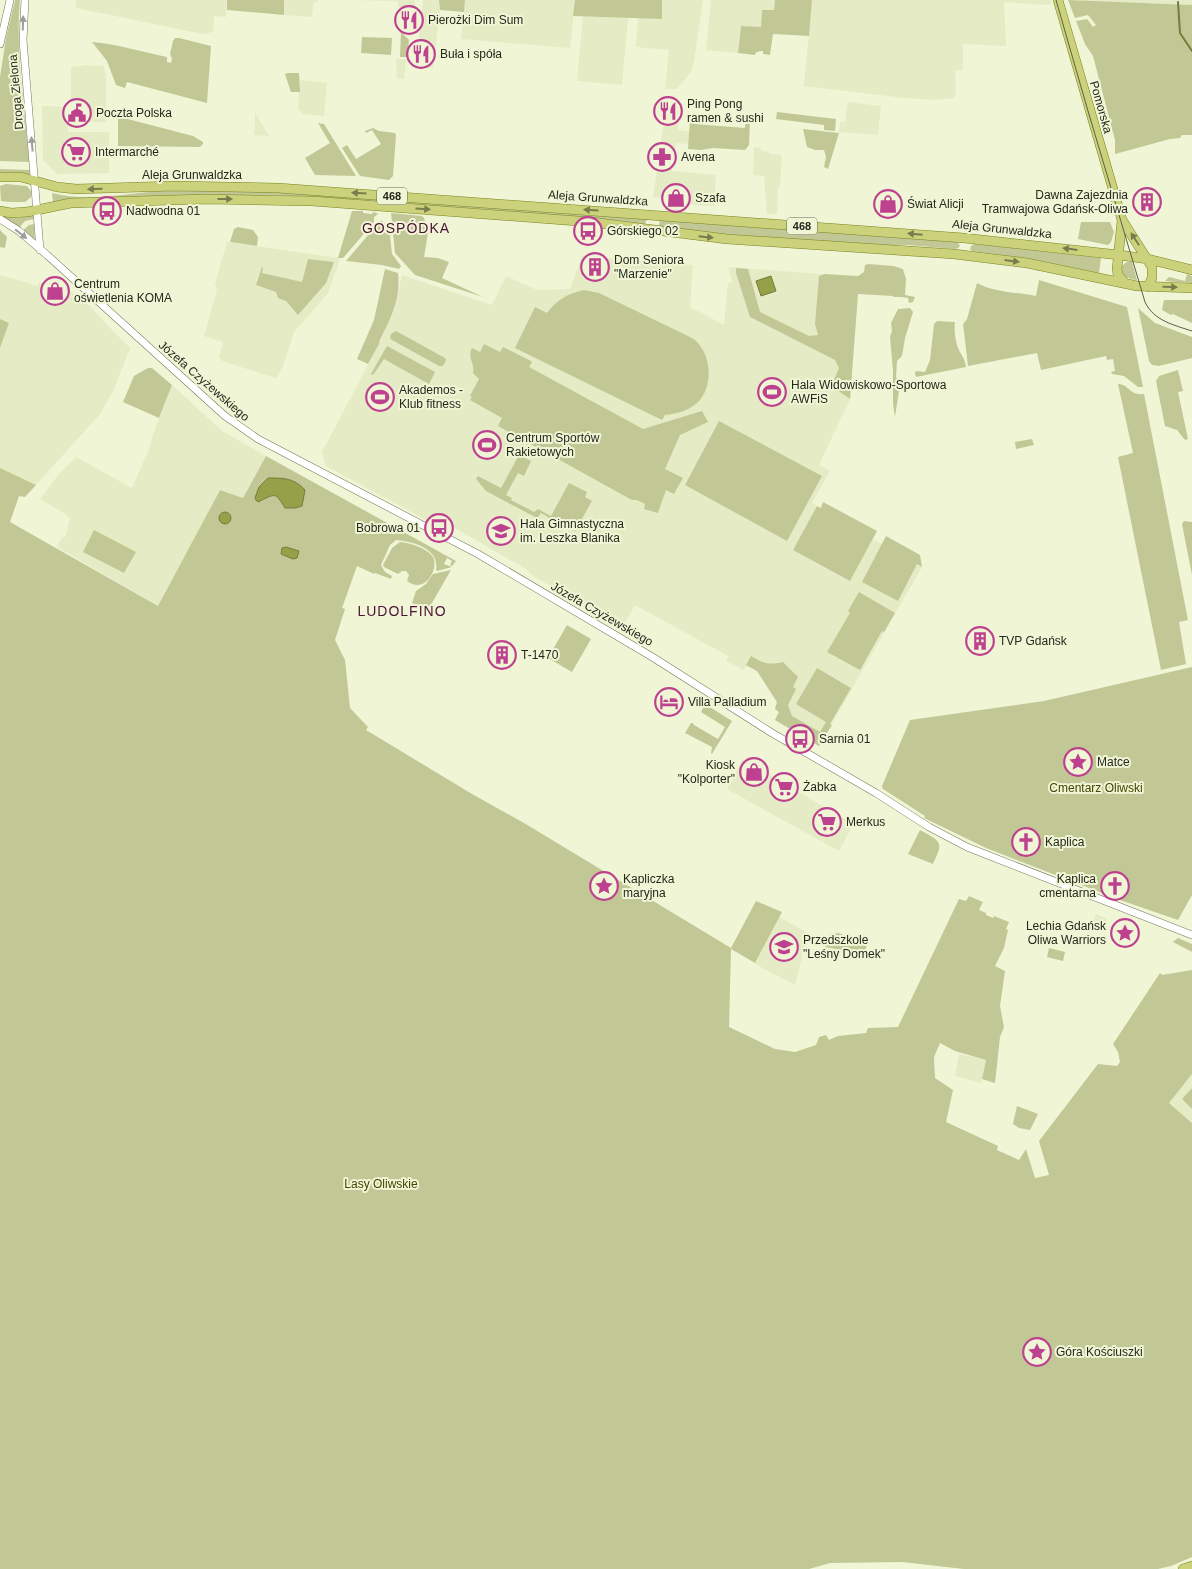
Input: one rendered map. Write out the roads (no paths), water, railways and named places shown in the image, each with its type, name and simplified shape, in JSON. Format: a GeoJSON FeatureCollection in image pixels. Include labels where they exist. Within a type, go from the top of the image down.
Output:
{"type":"FeatureCollection","features":[{"type":"Feature","properties":{"kind":"main road","name":"Pomorska"},"geometry":{"type":"LineString","coordinates":[[1058,0],[1122,220],[1148,260]]}},
{"type":"Feature","properties":{"kind":"main road","name":"Aleja Grunwaldzka"},"geometry":{"type":"LineString","coordinates":[[0,177],[21,177],[57,187],[76,189],[206,186],[310,190],[901,233],[1045,246],[1119,255],[1192,270]]}},
{"type":"Feature","properties":{"kind":"main road","name":"Aleja Grunwaldzka"},"geometry":{"type":"LineString","coordinates":[[38,211],[71,203],[206,199],[276,199],[359,204],[591,222],[727,239],[964,255],[1027,263],[1126,284],[1148,287],[1192,288]]}},
{"type":"Feature","properties":{"kind":"main road","name":"468"},"geometry":{"type":"LineString","coordinates":[[0,211],[19,213],[38,211]]}},
{"type":"Feature","properties":{"kind":"main road","name":"Pomorska"},"geometry":{"type":"LineString","coordinates":[[1122,220],[1117,270],[1118,275],[1126,284]]}},
{"type":"Feature","properties":{"kind":"main road"},"geometry":{"type":"LineString","coordinates":[[1148,260],[1153,272],[1148,287]]}},
{"type":"Feature","properties":{"kind":"main road"},"geometry":{"type":"LineString","coordinates":[[1183,1569],[1192,1566]]}},
{"type":"Feature","properties":{"kind":"street","name":"Droga Zielona"},"geometry":{"type":"LineString","coordinates":[[0,44],[10,0]]}},
{"type":"Feature","properties":{"kind":"street","name":"Droga Zielona"},"geometry":{"type":"LineString","coordinates":[[25,0],[23,47],[35,181]]}},
{"type":"Feature","properties":{"kind":"street"},"geometry":{"type":"LineString","coordinates":[[35,181],[40,250]]}},
{"type":"Feature","properties":{"kind":"street","name":"Józefa Czyżewskiego"},"geometry":{"type":"LineString","coordinates":[[0,219],[40,250],[225,416],[258,439],[478,554],[648,654],[772,733],[876,793],[940,834],[1192,935]]}},
{"type":"Feature","properties":{"kind":"waterway"},"geometry":{"type":"LineString","coordinates":[[1178,2],[1180,33],[1192,51]]}},
{"type":"Feature","properties":{"kind":"tram line"},"geometry":{"type":"LineString","coordinates":[[1056,0],[1145,302],[1159,318],[1192,331]]}},
{"type":"Feature","properties":{"kind":"place","name":"Pierożki Dim Sum"},"geometry":{"type":"Point","coordinates":[409,20]}},
{"type":"Feature","properties":{"kind":"place","name":"Buła i spóła"},"geometry":{"type":"Point","coordinates":[421,54]}},
{"type":"Feature","properties":{"kind":"place","name":"Ping Pong ramen & sushi"},"geometry":{"type":"Point","coordinates":[668,111]}},
{"type":"Feature","properties":{"kind":"place","name":"Poczta Polska"},"geometry":{"type":"Point","coordinates":[77,113]}},
{"type":"Feature","properties":{"kind":"place","name":"Intermarché"},"geometry":{"type":"Point","coordinates":[76,152]}},
{"type":"Feature","properties":{"kind":"place","name":"Avena"},"geometry":{"type":"Point","coordinates":[662,157]}},
{"type":"Feature","properties":{"kind":"place","name":"Szafa"},"geometry":{"type":"Point","coordinates":[676,198]}},
{"type":"Feature","properties":{"kind":"place","name":"Dawna Zajezdnia Tramwajowa Gdańsk-Oliwa"},"geometry":{"type":"Point","coordinates":[1147,202]}},
{"type":"Feature","properties":{"kind":"place","name":"Świat Alicji"},"geometry":{"type":"Point","coordinates":[888,204]}},
{"type":"Feature","properties":{"kind":"place","name":"Nadwodna 01"},"geometry":{"type":"Point","coordinates":[107,211]}},
{"type":"Feature","properties":{"kind":"place","name":"Górskiego 02"},"geometry":{"type":"Point","coordinates":[588,231]}},
{"type":"Feature","properties":{"kind":"place","name":"Dom Seniora \"Marzenie\""},"geometry":{"type":"Point","coordinates":[595,267]}},
{"type":"Feature","properties":{"kind":"place","name":"Centrum oświetlenia KOMA"},"geometry":{"type":"Point","coordinates":[55,291]}},
{"type":"Feature","properties":{"kind":"place","name":"Hala Widowiskowo-Sportowa AWFiS"},"geometry":{"type":"Point","coordinates":[772,392]}},
{"type":"Feature","properties":{"kind":"place","name":"Akademos - Klub fitness"},"geometry":{"type":"Point","coordinates":[380,397]}},
{"type":"Feature","properties":{"kind":"place","name":"Centrum Sportów Rakietowych"},"geometry":{"type":"Point","coordinates":[487,445]}},
{"type":"Feature","properties":{"kind":"place","name":"Bobrowa 01"},"geometry":{"type":"Point","coordinates":[439,528]}},
{"type":"Feature","properties":{"kind":"place","name":"Hala Gimnastyczna im. Leszka Blanika"},"geometry":{"type":"Point","coordinates":[501,531]}},
{"type":"Feature","properties":{"kind":"place","name":"TVP Gdańsk"},"geometry":{"type":"Point","coordinates":[980,641]}},
{"type":"Feature","properties":{"kind":"place","name":"T-1470"},"geometry":{"type":"Point","coordinates":[502,655]}},
{"type":"Feature","properties":{"kind":"place","name":"Villa Palladium"},"geometry":{"type":"Point","coordinates":[669,702]}},
{"type":"Feature","properties":{"kind":"place","name":"Sarnia 01"},"geometry":{"type":"Point","coordinates":[800,739]}},
{"type":"Feature","properties":{"kind":"place","name":"Matce"},"geometry":{"type":"Point","coordinates":[1078,762]}},
{"type":"Feature","properties":{"kind":"place","name":"Kiosk \"Kolporter\""},"geometry":{"type":"Point","coordinates":[754,772]}},
{"type":"Feature","properties":{"kind":"place","name":"Żabka"},"geometry":{"type":"Point","coordinates":[784,787]}},
{"type":"Feature","properties":{"kind":"place","name":"Merkus"},"geometry":{"type":"Point","coordinates":[827,822]}},
{"type":"Feature","properties":{"kind":"place","name":"Kaplica"},"geometry":{"type":"Point","coordinates":[1026,842]}},
{"type":"Feature","properties":{"kind":"place","name":"Kapliczka maryjna"},"geometry":{"type":"Point","coordinates":[604,886]}},
{"type":"Feature","properties":{"kind":"place","name":"Kaplica cmentarna"},"geometry":{"type":"Point","coordinates":[1115,886]}},
{"type":"Feature","properties":{"kind":"place","name":"Lechia Gdańsk Oliwa Warriors"},"geometry":{"type":"Point","coordinates":[1125,933]}},
{"type":"Feature","properties":{"kind":"place","name":"Przedszkole \"Leśny Domek\""},"geometry":{"type":"Point","coordinates":[784,947]}},
{"type":"Feature","properties":{"kind":"place","name":"Góra Kościuszki"},"geometry":{"type":"Point","coordinates":[1037,1352]}},
{"type":"Feature","properties":{"kind":"district","name":"GOSPÓDKA"},"geometry":{"type":"Point","coordinates":[406,228]}},
{"type":"Feature","properties":{"kind":"district","name":"LUDOLFINO"},"geometry":{"type":"Point","coordinates":[402,611]}},
{"type":"Feature","properties":{"kind":"park label","name":"Cmentarz Oliwski"},"geometry":{"type":"Point","coordinates":[1096,788]}},
{"type":"Feature","properties":{"kind":"park label","name":"Lasy Oliwskie"},"geometry":{"type":"Point","coordinates":[381,1184]}}]}
